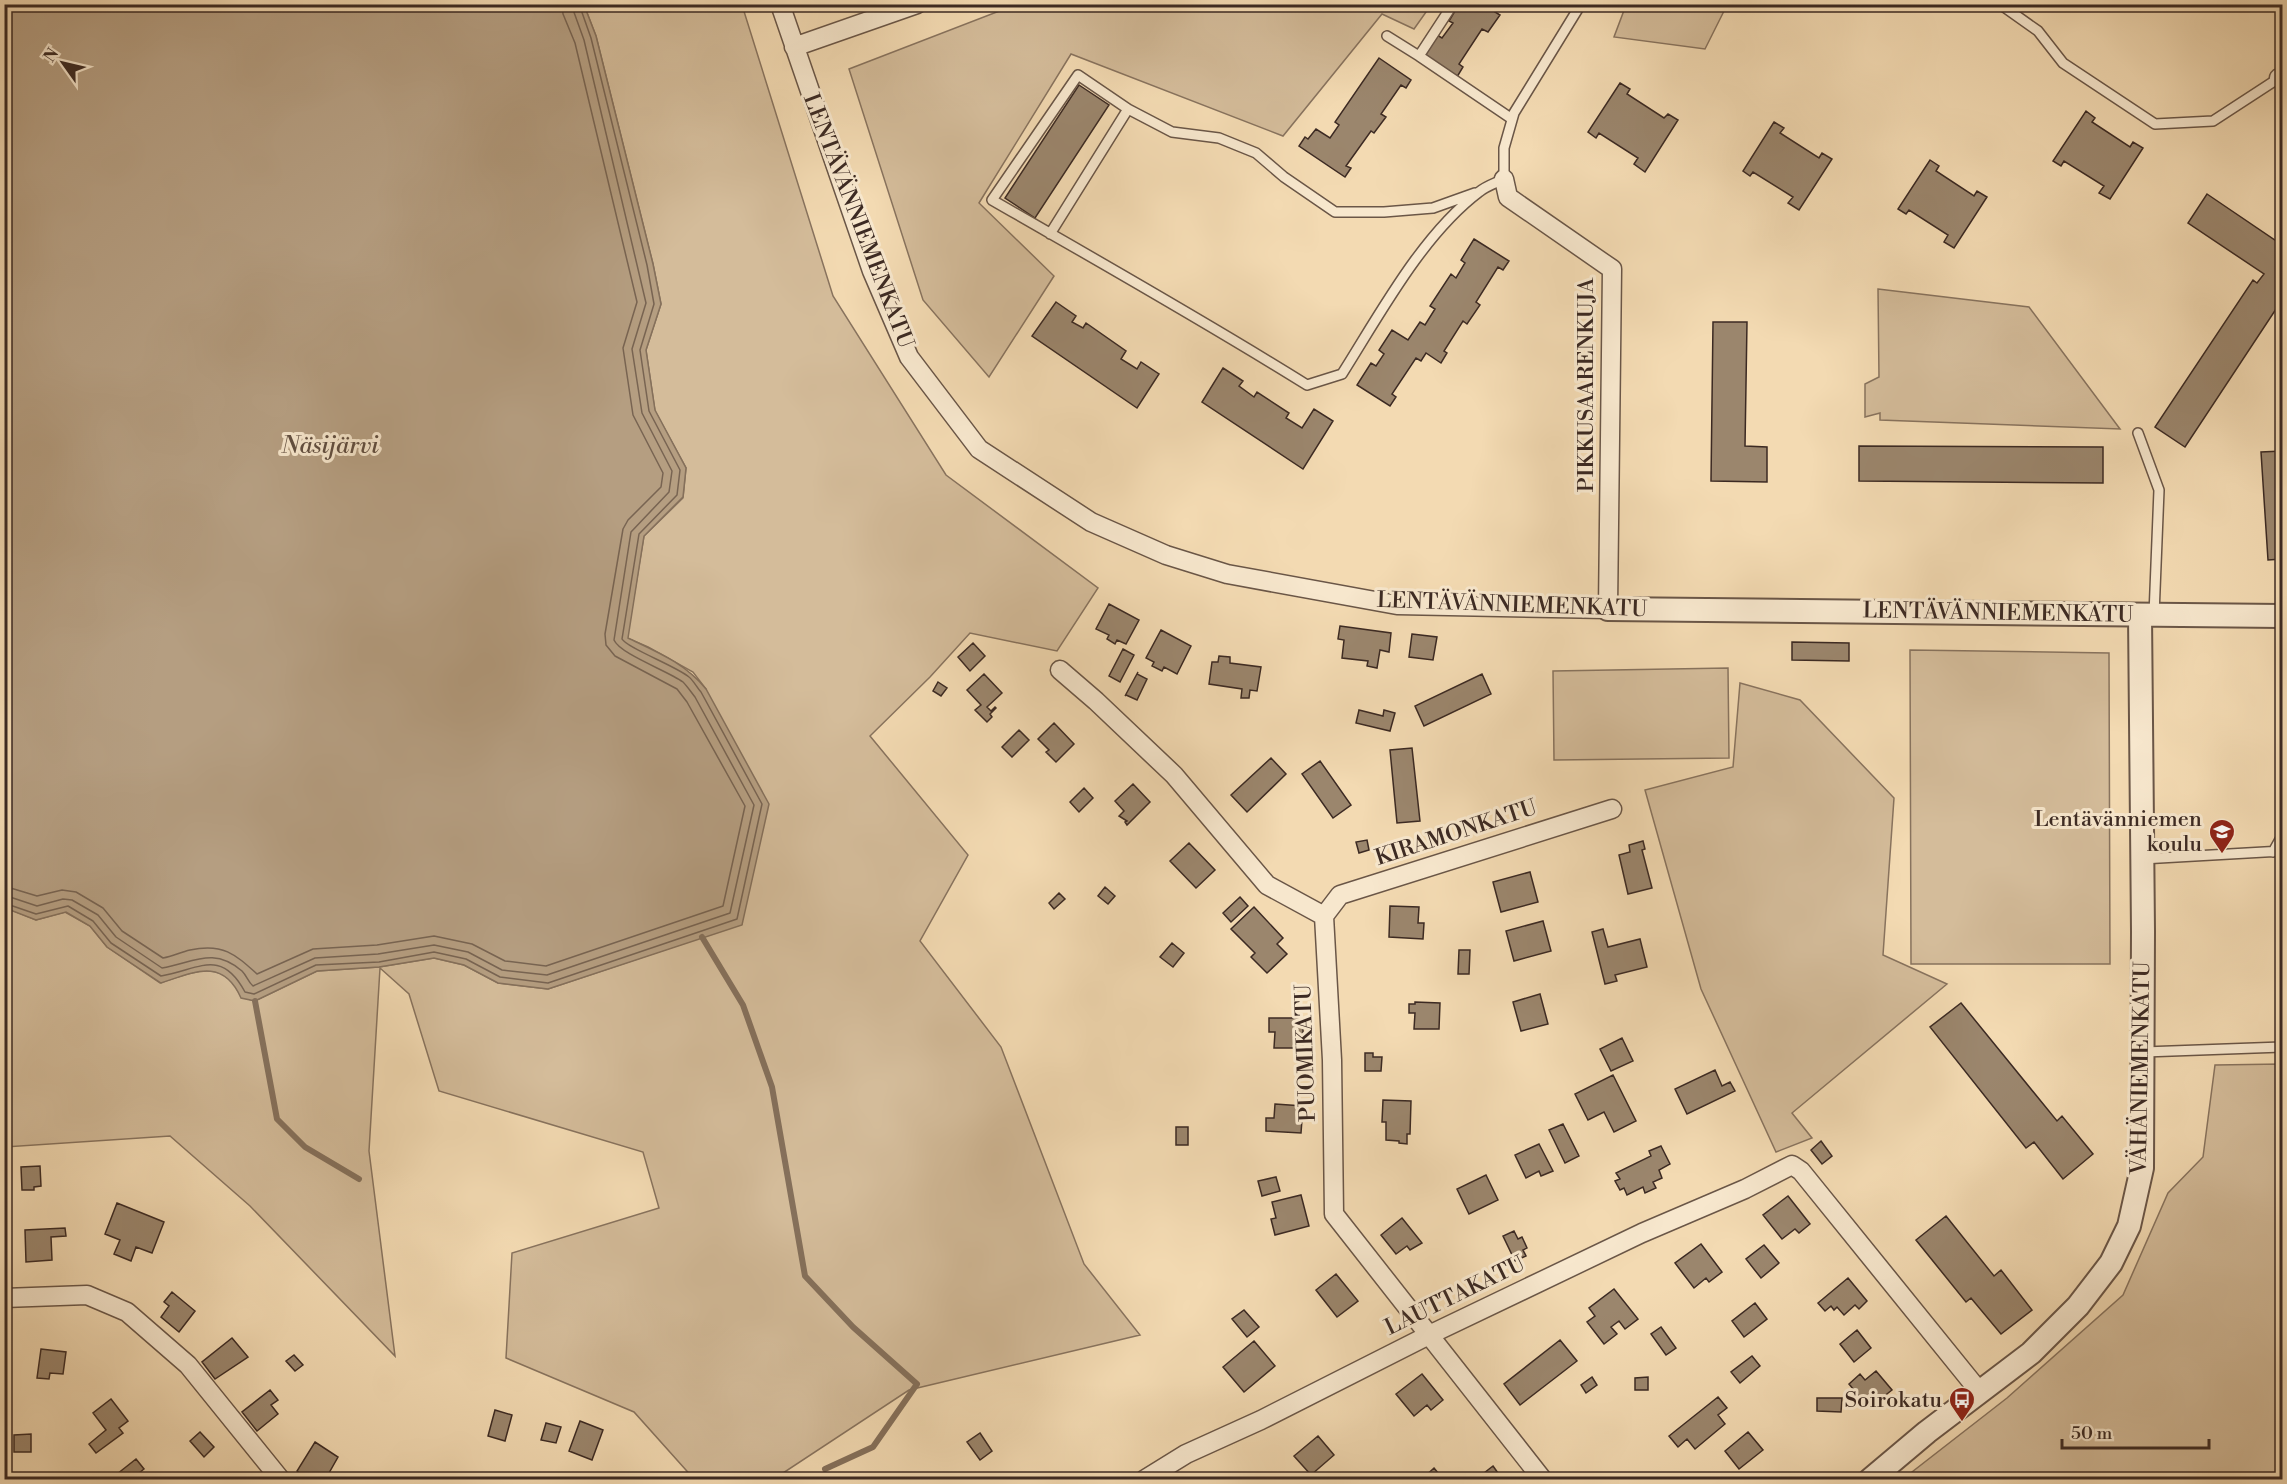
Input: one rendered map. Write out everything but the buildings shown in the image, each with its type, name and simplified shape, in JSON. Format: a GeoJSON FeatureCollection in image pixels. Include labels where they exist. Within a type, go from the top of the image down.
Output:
{"type":"FeatureCollection","features":[{"type":"Feature","properties":{"kind":"street","name":"LENTÄVÄNNIEMENKATU"},"geometry":{"type":"LineString","coordinates":[[780,4],[872,271],[909,357],[979,449],[1091,522],[1166,555],[1227,574],[1397,605],[2283,616]]}},
{"type":"Feature","properties":{"kind":"street"},"geometry":{"type":"LineString","coordinates":[[794,47],[917,4]]}},
{"type":"Feature","properties":{"kind":"street","name":"PIKKUSAARENKUJA"},"geometry":{"type":"LineString","coordinates":[[1503,179],[1508,197],[1612,268],[1608,609]]}},
{"type":"Feature","properties":{"kind":"street","name":"VÄHÄNIEMENKATU"},"geometry":{"type":"LineString","coordinates":[[1870,1479],[1979,1391],[2031,1353],[2078,1306],[2111,1263],[2129,1226],[2142,1168],[2142,859],[2147,615]]}},
{"type":"Feature","properties":{"kind":"street"},"geometry":{"type":"LineString","coordinates":[[1060,670],[1173,775],[1267,885],[1324,916]]}},
{"type":"Feature","properties":{"kind":"street","name":"KIRAMONKATU"},"geometry":{"type":"LineString","coordinates":[[1324,916],[1340,895],[1612,809]]}},
{"type":"Feature","properties":{"kind":"street","name":"PUOMIKATU"},"geometry":{"type":"LineString","coordinates":[[1324,916],[1332,1060],[1334,1214],[1543,1479]]}},
{"type":"Feature","properties":{"kind":"street","name":"LAUTTAKATU"},"geometry":{"type":"LineString","coordinates":[[1144,1479],[1186,1454],[1261,1420],[1429,1335],[1642,1233],[1745,1189],[1792,1165],[1802,1171],[1979,1391]]}},
{"type":"Feature","properties":{"kind":"street"},"geometry":{"type":"LineString","coordinates":[[4,1298],[87,1295],[127,1312],[188,1365],[281,1479]]}},
{"type":"Feature","properties":{"kind":"lane"},"geometry":{"type":"LineString","coordinates":[[1419,56],[1454,4]]}},
{"type":"Feature","properties":{"kind":"lane"},"geometry":{"type":"LineString","coordinates":[[1480,191],[1443,226],[1401,280],[1342,374],[1307,385],[1206,322],[992,200],[1078,75],[1128,109],[1172,132],[1219,138],[1256,153],[1284,177],[1335,212],[1384,212],[1433,208],[1480,191],[1503,179],[1504,148],[1514,113],[1581,4]]}},
{"type":"Feature","properties":{"kind":"lane"},"geometry":{"type":"LineString","coordinates":[[2000,4],[2038,31],[2063,63],[2155,124],[2212,122],[2281,79]]}},
{"type":"Feature","properties":{"kind":"lane"},"geometry":{"type":"LineString","coordinates":[[1388,36],[1512,120]]}},
{"type":"Feature","properties":{"kind":"lane"},"geometry":{"type":"LineString","coordinates":[[1050,234],[1128,109]]}},
{"type":"Feature","properties":{"kind":"lane"},"geometry":{"type":"LineString","coordinates":[[2138,433],[2159,490],[2147,615]]}},
{"type":"Feature","properties":{"kind":"lane"},"geometry":{"type":"LineString","coordinates":[[2142,859],[2278,852],[2283,836]]}},
{"type":"Feature","properties":{"kind":"lane"},"geometry":{"type":"LineString","coordinates":[[2142,1052],[2283,1047]]}},
{"type":"Feature","properties":{"kind":"shaded area"},"geometry":{"type":"Polygon","coordinates":[[[1626,4],[1727,5],[1705,49],[1614,37],[1626,4]]]}},
{"type":"Feature","properties":{"kind":"shaded area"},"geometry":{"type":"Polygon","coordinates":[[[584,5],[742,5],[833,296],[946,475],[1098,588],[1057,651],[970,633],[930,677],[870,736],[968,855],[920,941],[1001,1047],[1084,1264],[1140,1335],[909,1390],[774,1479],[694,1479],[634,1412],[506,1358],[512,1253],[659,1208],[643,1152],[439,1091],[409,994],[380,968],[369,1151],[395,1356],[250,1206],[170,1136],[5,1147],[4,907],[36,920],[65,912],[90,926],[107,947],[160,983],[196,972],[216,972],[226,976],[234,984],[241,997],[255,1001],[317,971],[379,967],[434,958],[464,965],[498,983],[548,989],[742,924],[706,689],[693,672],[627,638],[644,536],[683,498],[686,468],[655,411],[646,350],[661,304],[596,36],[584,5]]]}},
{"type":"Feature","properties":{"kind":"shaded area"},"geometry":{"type":"Polygon","coordinates":[[[1015,5],[1431,5],[1414,29],[1382,14],[1283,136],[1071,54],[979,203],[1054,276],[989,377],[923,300],[849,69],[1015,5]]]}},
{"type":"Feature","properties":{"kind":"shaded area"},"geometry":{"type":"Polygon","coordinates":[[[1878,289],[2029,307],[2120,429],[1880,420],[1880,413],[1865,417],[1865,384],[1879,377],[1878,289]]]}},
{"type":"Feature","properties":{"kind":"shaded area"},"geometry":{"type":"Polygon","coordinates":[[[1910,650],[2109,653],[2110,964],[1911,964],[1910,650]]]}},
{"type":"Feature","properties":{"kind":"shaded area"},"geometry":{"type":"Polygon","coordinates":[[[1728,668],[1729,758],[1554,760],[1553,671],[1728,668]]]}},
{"type":"Feature","properties":{"kind":"shaded area"},"geometry":{"type":"Polygon","coordinates":[[[1740,683],[1800,700],[1894,798],[1883,955],[1947,984],[1792,1113],[1812,1138],[1776,1152],[1701,989],[1645,790],[1733,767],[1740,683]]]}},
{"type":"Feature","properties":{"kind":"shaded area"},"geometry":{"type":"Polygon","coordinates":[[[2282,1064],[2282,1479],[1903,1479],[2007,1398],[2123,1295],[2168,1193],[2203,1157],[2215,1065],[2282,1064]]]}},
{"type":"Feature","properties":{"kind":"water","name":"Näsijärvi"},"geometry":{"type":"Polygon","coordinates":[[[4,5],[584,5],[596,36],[661,304],[646,350],[655,410],[686,468],[683,497],[644,536],[628,638],[680,665],[706,689],[769,804],[742,925],[548,989],[498,983],[464,965],[434,958],[379,967],[317,971],[255,1001],[241,998],[234,985],[226,977],[216,972],[196,972],[161,983],[107,947],[90,926],[66,912],[36,920],[5,908],[4,5]]]}},
{"type":"Feature","properties":{"kind":"waterway"},"geometry":{"type":"LineString","coordinates":[[702,937],[743,1005],[772,1087],[805,1276],[853,1327],[917,1384],[873,1447],[825,1469]]}},
{"type":"Feature","properties":{"kind":"waterway"},"geometry":{"type":"LineString","coordinates":[[255,1001],[277,1119],[305,1147],[359,1179]]}},
{"type":"Feature","properties":{"kind":"place","name":"Lentävänniemen koulu"},"geometry":{"type":"Point","coordinates":[2222,855]}},
{"type":"Feature","properties":{"kind":"place","name":"Soirokatu"},"geometry":{"type":"Point","coordinates":[1962,1423]}}]}
